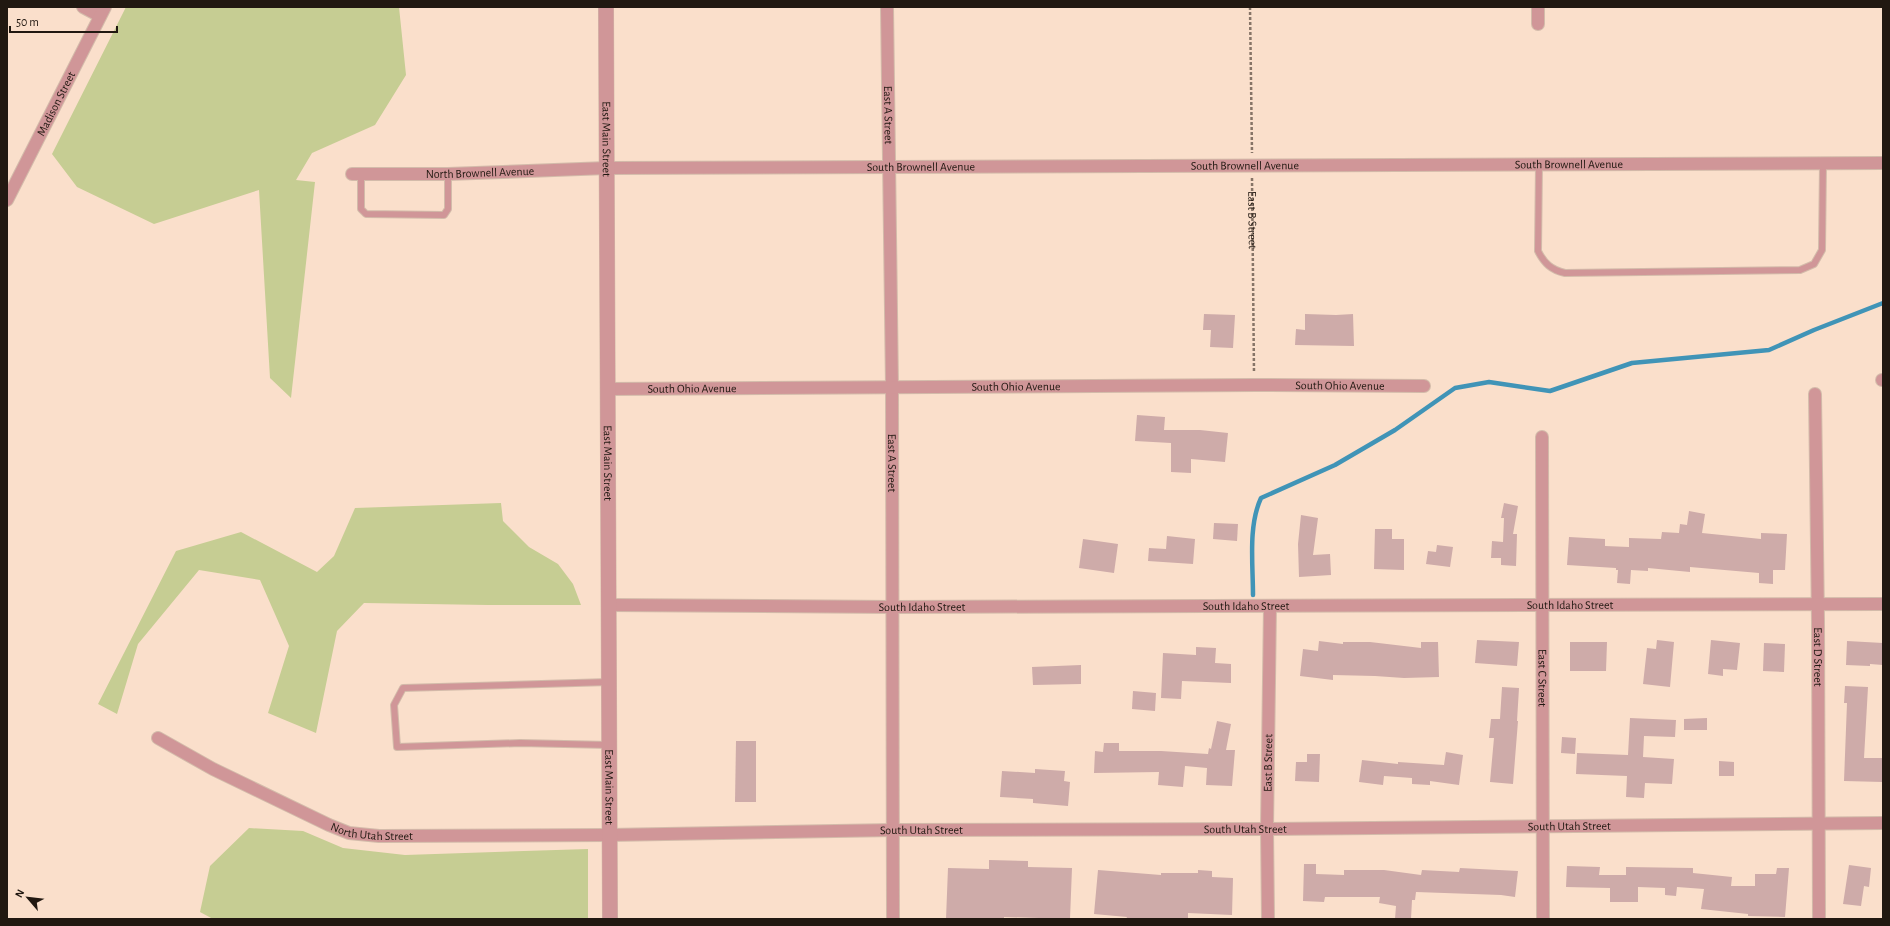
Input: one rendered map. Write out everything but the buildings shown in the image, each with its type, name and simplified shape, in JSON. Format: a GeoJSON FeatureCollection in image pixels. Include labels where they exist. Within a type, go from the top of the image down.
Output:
{"type":"FeatureCollection","features":[{"type":"Feature","properties":{"kind":"street"},"geometry":{"type":"LineString","coordinates":[[83,7],[102,11]]}},
{"type":"Feature","properties":{"kind":"street","name":"East Main Street"},"geometry":{"type":"LineString","coordinates":[[606,7],[610,919]]}},
{"type":"Feature","properties":{"kind":"street","name":"East A Street"},"geometry":{"type":"LineString","coordinates":[[887,7],[892,387],[893,919]]}},
{"type":"Feature","properties":{"kind":"street"},"geometry":{"type":"LineString","coordinates":[[1538,7],[1538,24]]}},
{"type":"Feature","properties":{"kind":"street","name":"Madison Street"},"geometry":{"type":"LineString","coordinates":[[7,200],[102,11]]}},
{"type":"Feature","properties":{"kind":"street","name":"South Brownell Avenue"},"geometry":{"type":"LineString","coordinates":[[606,168],[1883,163]]}},
{"type":"Feature","properties":{"kind":"street","name":"North Brownell Avenue"},"geometry":{"type":"LineString","coordinates":[[357,174],[448,174],[606,168]]}},
{"type":"Feature","properties":{"kind":"street","name":"South Ohio Avenue"},"geometry":{"type":"LineString","coordinates":[[608,389],[1254,385],[1424,386]]}},
{"type":"Feature","properties":{"kind":"street","name":"East D Street"},"geometry":{"type":"LineString","coordinates":[[1815,394],[1818,605],[1819,919]]}},
{"type":"Feature","properties":{"kind":"street","name":"East C Street"},"geometry":{"type":"LineString","coordinates":[[1542,437],[1543,919]]}},
{"type":"Feature","properties":{"kind":"street","name":"South Idaho Street"},"geometry":{"type":"LineString","coordinates":[[609,605],[893,607],[1883,604]]}},
{"type":"Feature","properties":{"kind":"street","name":"East B Street"},"geometry":{"type":"LineString","coordinates":[[1268,919],[1267,829],[1270,606]]}},
{"type":"Feature","properties":{"kind":"street","name":"North Utah Street"},"geometry":{"type":"LineString","coordinates":[[158,738],[213,770],[349,833],[379,836],[609,835]]}},
{"type":"Feature","properties":{"kind":"street","name":"South Utah Street"},"geometry":{"type":"LineString","coordinates":[[609,835],[894,830],[1267,829],[1883,823]]}},
{"type":"Feature","properties":{"kind":"lane"},"geometry":{"type":"LineString","coordinates":[[1539,165],[1538,250],[1542,260],[1548,266],[1557,272],[1565,273],[1800,270],[1808,268],[1814,264],[1822,250],[1823,163]]}},
{"type":"Feature","properties":{"kind":"lane"},"geometry":{"type":"LineString","coordinates":[[357,174],[361,210],[366,214],[444,215],[448,209],[448,174]]}},
{"type":"Feature","properties":{"kind":"lane"},"geometry":{"type":"LineString","coordinates":[[609,682],[403,688],[394,705],[397,747],[520,743],[609,745]]}},
{"type":"Feature","properties":{"kind":"path","name":"East B Street"},"geometry":{"type":"LineString","coordinates":[[1250,7],[1254,385]]}},
{"type":"Feature","properties":{"kind":"green space"},"geometry":{"type":"Polygon","coordinates":[[[126,7],[399,7],[406,75],[375,125],[312,153],[296,180],[315,182],[291,398],[270,378],[259,190],[154,224],[77,187],[52,154],[126,7]]]}},
{"type":"Feature","properties":{"kind":"green space"},"geometry":{"type":"Polygon","coordinates":[[[501,503],[503,521],[529,547],[558,564],[573,584],[581,605],[364,603],[337,631],[316,733],[268,713],[289,646],[260,580],[199,570],[138,644],[117,714],[98,704],[176,551],[241,532],[317,572],[334,556],[355,508],[501,503]]]}},
{"type":"Feature","properties":{"kind":"green space"},"geometry":{"type":"Polygon","coordinates":[[[249,828],[303,831],[343,848],[405,855],[588,849],[588,919],[213,919],[200,912],[210,866],[249,828]]]}},
{"type":"Feature","properties":{"kind":"waterway"},"geometry":{"type":"LineString","coordinates":[[1253,595],[1252,545],[1254,521],[1261,498],[1335,465],[1395,430],[1455,388],[1489,382],[1550,391],[1632,363],[1769,350],[1814,330],[1883,303]]}}]}
